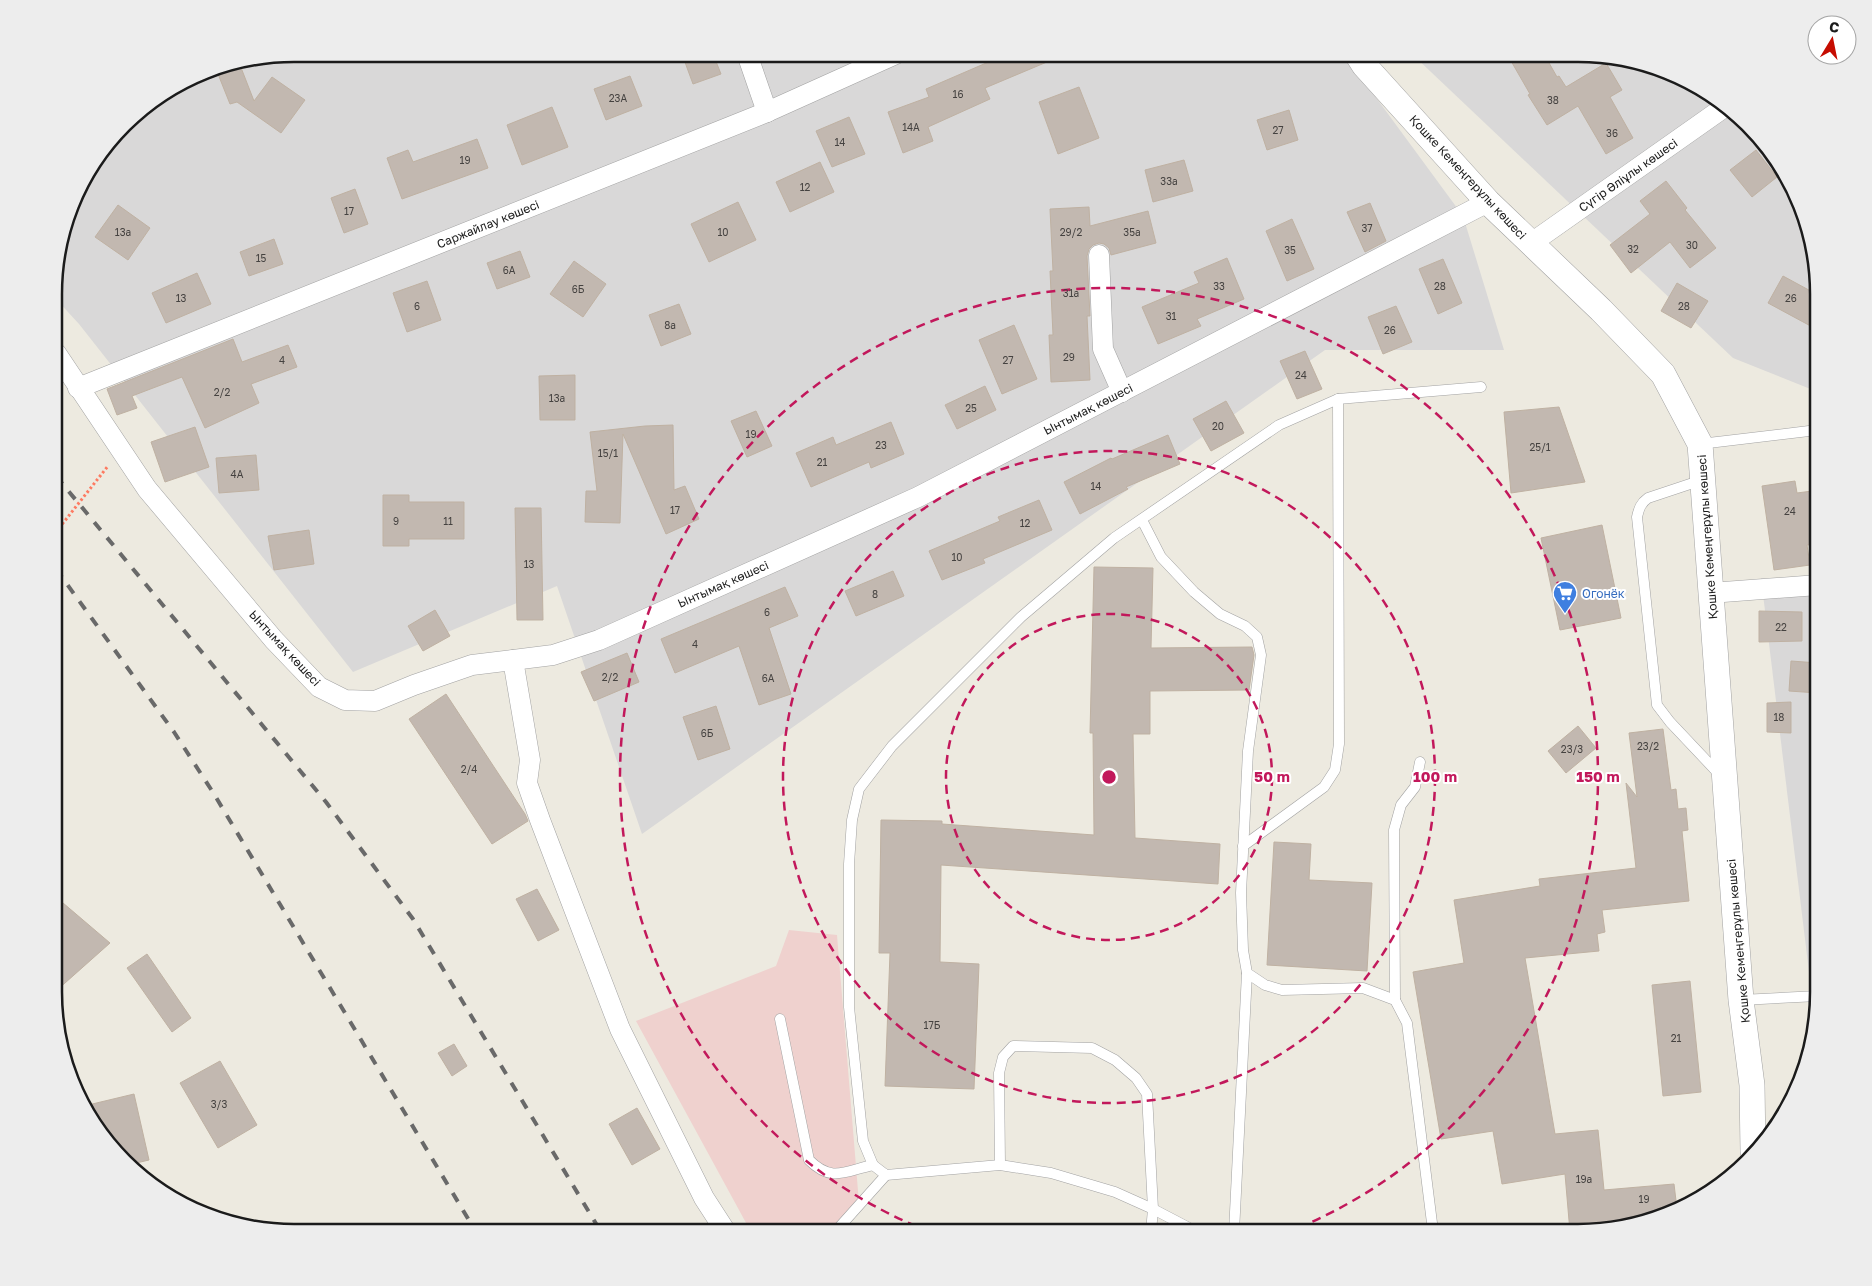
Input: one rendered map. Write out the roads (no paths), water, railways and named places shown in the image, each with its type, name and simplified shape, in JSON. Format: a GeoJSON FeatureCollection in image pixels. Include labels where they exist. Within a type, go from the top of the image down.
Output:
{"type":"FeatureCollection","features":[{"type":"Feature","properties":{"kind":"street"},"geometry":{"type":"LineString","coordinates":[[750,62],[767,112]]}},
{"type":"Feature","properties":{"kind":"street","name":"Саржайлау көшесі"},"geometry":{"type":"LineString","coordinates":[[78,388],[767,112],[878,62]]}},
{"type":"Feature","properties":{"kind":"street","name":"Қошке Кемеңгерұлы көшесі"},"geometry":{"type":"LineString","coordinates":[[1363,62],[1488,202],[1601,310],[1663,374],[1700,444],[1741,1000],[1752,1085],[1753,1143]]}},
{"type":"Feature","properties":{"kind":"street","name":"Сүгір Әліұлы көшесі"},"geometry":{"type":"LineString","coordinates":[[1530,244],[1720,111]]}},
{"type":"Feature","properties":{"kind":"street","name":"Ынтымақ көшесі"},"geometry":{"type":"LineString","coordinates":[[62,363],[147,489],[274,640],[319,687],[345,700],[375,701],[472,665],[553,655],[599,640],[918,497],[1488,202]]}},
{"type":"Feature","properties":{"kind":"street"},"geometry":{"type":"LineString","coordinates":[[1099,255],[1103,348],[1122,392]]}},
{"type":"Feature","properties":{"kind":"street"},"geometry":{"type":"LineString","coordinates":[[1710,593],[1810,586]]}},
{"type":"Feature","properties":{"kind":"street"},"geometry":{"type":"LineString","coordinates":[[512,660],[530,760],[527,783],[540,820],[620,1029],[704,1198],[721,1224]]}},
{"type":"Feature","properties":{"kind":"lane"},"geometry":{"type":"LineString","coordinates":[[1182,1224],[1115,1192],[1060,1176],[1000,1165],[886,1175],[873,1165],[863,1141],[849,1007],[849,864],[852,820],[859,789],[892,746],[1021,618],[1114,538],[1279,426],[1338,399],[1481,387]]}},
{"type":"Feature","properties":{"kind":"lane"},"geometry":{"type":"LineString","coordinates":[[1243,846],[1324,787],[1335,770],[1339,744],[1338,399]]}},
{"type":"Feature","properties":{"kind":"lane"},"geometry":{"type":"LineString","coordinates":[[1700,444],[1810,431]]}},
{"type":"Feature","properties":{"kind":"lane"},"geometry":{"type":"LineString","coordinates":[[1703,480],[1648,498],[1642,502],[1638,509],[1638,517],[1657,705],[1670,722],[1725,780]]}},
{"type":"Feature","properties":{"kind":"lane"},"geometry":{"type":"LineString","coordinates":[[1142,520],[1161,557],[1194,592],[1220,614],[1245,626],[1257,637],[1261,656],[1248,751],[1243,846],[1241,893],[1243,950],[1247,973],[1234,1224]]}},
{"type":"Feature","properties":{"kind":"lane"},"geometry":{"type":"LineString","coordinates":[[1420,762],[1416,787],[1401,805],[1394,830],[1396,1000],[1407,1023],[1432,1224]]}},
{"type":"Feature","properties":{"kind":"lane"},"geometry":{"type":"LineString","coordinates":[[1247,973],[1265,985],[1282,990],[1363,988],[1396,1000]]}},
{"type":"Feature","properties":{"kind":"lane"},"geometry":{"type":"LineString","coordinates":[[1741,1000],[1810,996]]}},
{"type":"Feature","properties":{"kind":"lane"},"geometry":{"type":"LineString","coordinates":[[780,1019],[810,1160],[819,1170],[835,1175],[873,1165]]}},
{"type":"Feature","properties":{"kind":"lane"},"geometry":{"type":"LineString","coordinates":[[1000,1165],[999,1073],[1003,1057],[1013,1046],[1092,1048],[1115,1060],[1136,1078],[1147,1094],[1153,1209],[1152,1224]]}},
{"type":"Feature","properties":{"kind":"lane"},"geometry":{"type":"LineString","coordinates":[[843,1224],[886,1175]]}},
{"type":"Feature","properties":{"kind":"railway"},"geometry":{"type":"LineString","coordinates":[[62,483],[326,802],[413,919],[596,1224]]}},
{"type":"Feature","properties":{"kind":"railway"},"geometry":{"type":"LineString","coordinates":[[62,577],[174,732],[214,794],[471,1224]]}},
{"type":"Feature","properties":{"kind":"place","name":"Огонёк"},"geometry":{"type":"Point","coordinates":[1565,614]}}]}
